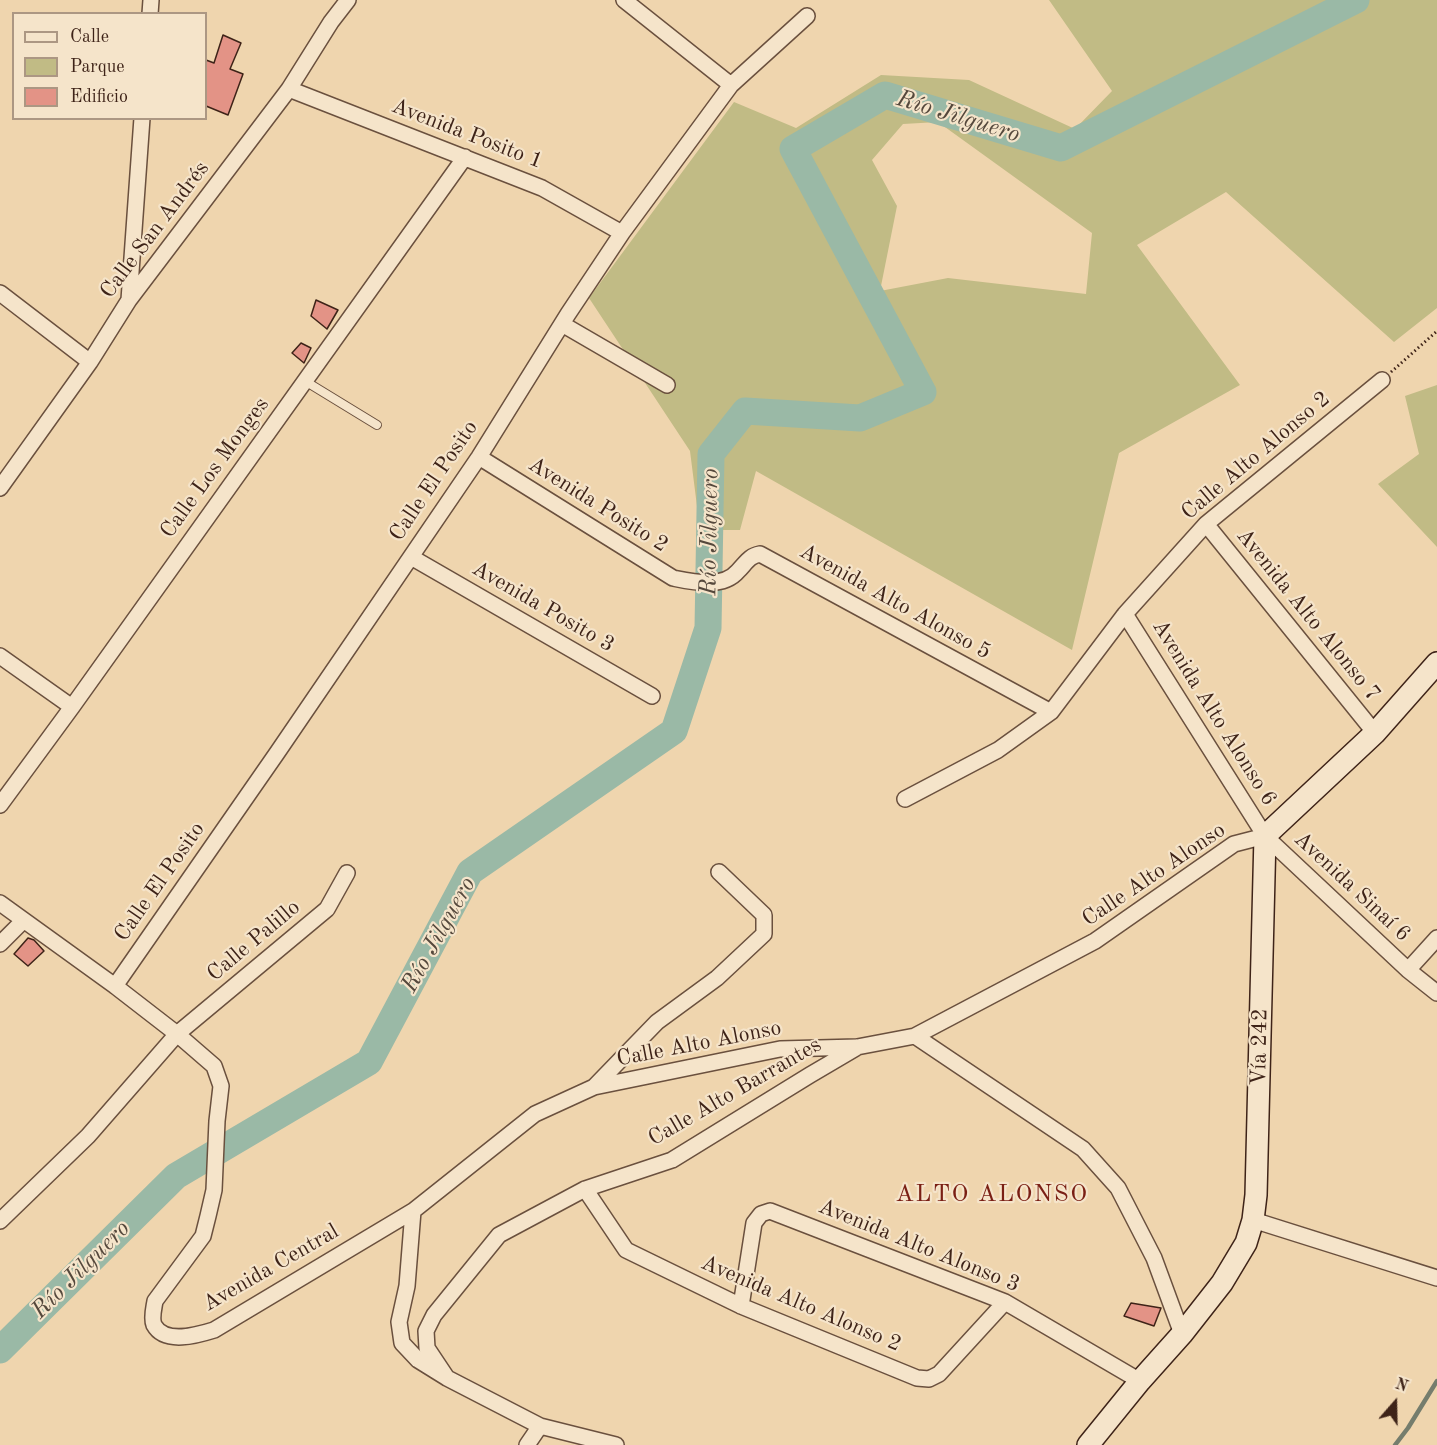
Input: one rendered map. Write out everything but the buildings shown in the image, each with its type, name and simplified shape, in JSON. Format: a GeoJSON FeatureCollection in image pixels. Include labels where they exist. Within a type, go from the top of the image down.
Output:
{"type":"FeatureCollection","features":[{"type":"Feature","properties":{"kind":"main road"},"geometry":{"type":"LineString","coordinates":[[1265,836],[1375,733],[1437,663]]}},
{"type":"Feature","properties":{"kind":"main road","name":"Vía 242"},"geometry":{"type":"LineString","coordinates":[[1088,1445],[1222,1283],[1246,1243],[1253,1220],[1256,1195],[1265,836]]}},
{"type":"Feature","properties":{"kind":"street","name":"Calle San Andrés"},"geometry":{"type":"LineString","coordinates":[[0,488],[90,362],[129,300],[289,89],[331,22],[348,0]]}},
{"type":"Feature","properties":{"kind":"street"},"geometry":{"type":"LineString","coordinates":[[624,0],[731,85]]}},
{"type":"Feature","properties":{"kind":"street","name":"Calle El Posito"},"geometry":{"type":"LineString","coordinates":[[115,986],[479,457],[622,233],[731,85],[807,16]]}},
{"type":"Feature","properties":{"kind":"street","name":"Avenida Posito 1"},"geometry":{"type":"LineString","coordinates":[[289,89],[542,188],[622,233]]}},
{"type":"Feature","properties":{"kind":"street"},"geometry":{"type":"LineString","coordinates":[[129,300],[142,120]]}},
{"type":"Feature","properties":{"kind":"street","name":"Calle Los Monges"},"geometry":{"type":"LineString","coordinates":[[0,805],[465,157]]}},
{"type":"Feature","properties":{"kind":"street"},"geometry":{"type":"LineString","coordinates":[[0,293],[90,362]]}},
{"type":"Feature","properties":{"kind":"street"},"geometry":{"type":"LineString","coordinates":[[562,324],[667,385]]}},
{"type":"Feature","properties":{"kind":"street","name":"Calle Alto Alonso 2"},"geometry":{"type":"LineString","coordinates":[[905,799],[998,750],[1051,712],[1125,614],[1206,524],[1382,380]]}},
{"type":"Feature","properties":{"kind":"street","name":"Avenida Posito 2"},"geometry":{"type":"LineString","coordinates":[[479,457],[673,578],[696,583],[723,582]]}},
{"type":"Feature","properties":{"kind":"street","name":"Avenida Alto Alonso 7"},"geometry":{"type":"LineString","coordinates":[[1206,524],[1375,733]]}},
{"type":"Feature","properties":{"kind":"street","name":"Avenida Alto Alonso 5"},"geometry":{"type":"LineString","coordinates":[[723,582],[737,573],[746,560],[753,555],[760,554],[1051,712]]}},
{"type":"Feature","properties":{"kind":"street","name":"Avenida Posito 3"},"geometry":{"type":"LineString","coordinates":[[411,557],[652,696]]}},
{"type":"Feature","properties":{"kind":"street","name":"Avenida Alto Alonso 6"},"geometry":{"type":"LineString","coordinates":[[1125,614],[1265,836]]}},
{"type":"Feature","properties":{"kind":"street"},"geometry":{"type":"LineString","coordinates":[[0,656],[72,707]]}},
{"type":"Feature","properties":{"kind":"street","name":"Avenida Sinaí 6"},"geometry":{"type":"LineString","coordinates":[[1265,836],[1408,970],[1437,993]]}},
{"type":"Feature","properties":{"kind":"street","name":"Calle Alto Alonso"},"geometry":{"type":"LineString","coordinates":[[413,1211],[535,1114],[594,1087],[780,1049],[857,1047],[915,1036],[1095,941],[1234,844],[1265,836]]}},
{"type":"Feature","properties":{"kind":"street"},"geometry":{"type":"LineString","coordinates":[[594,1087],[657,1022],[717,978],[764,934],[764,915],[719,872]]}},
{"type":"Feature","properties":{"kind":"street","name":"Calle Palillo"},"geometry":{"type":"LineString","coordinates":[[0,1221],[88,1136],[177,1034],[327,909],[347,873]]}},
{"type":"Feature","properties":{"kind":"street","name":"Avenida Central"},"geometry":{"type":"LineString","coordinates":[[0,903],[115,986],[214,1066],[221,1086],[214,1190],[203,1236],[155,1301],[152,1313],[154,1324],[160,1332],[174,1337],[193,1336],[214,1330],[413,1211]]}},
{"type":"Feature","properties":{"kind":"street"},"geometry":{"type":"LineString","coordinates":[[0,944],[23,921]]}},
{"type":"Feature","properties":{"kind":"street"},"geometry":{"type":"LineString","coordinates":[[1408,970],[1437,938]]}},
{"type":"Feature","properties":{"kind":"street"},"geometry":{"type":"LineString","coordinates":[[915,1036],[1083,1149],[1104,1172],[1118,1188],[1154,1258],[1182,1334]]}},
{"type":"Feature","properties":{"kind":"street","name":"Calle Alto Barrantes"},"geometry":{"type":"LineString","coordinates":[[447,1378],[427,1348],[426,1331],[434,1315],[499,1235],[585,1189],[672,1160],[857,1047]]}},
{"type":"Feature","properties":{"kind":"street","name":"Avenida Alto Alonso 2"},"geometry":{"type":"LineString","coordinates":[[585,1189],[626,1250],[741,1306],[917,1378],[929,1379],[939,1374],[1005,1302]]}},
{"type":"Feature","properties":{"kind":"street"},"geometry":{"type":"LineString","coordinates":[[413,1211],[407,1286],[399,1322],[402,1343],[418,1360],[447,1378],[540,1426],[616,1445]]}},
{"type":"Feature","properties":{"kind":"street","name":"Avenida Alto Alonso 3"},"geometry":{"type":"LineString","coordinates":[[741,1306],[754,1223],[760,1214],[770,1211],[1005,1302],[1140,1380]]}},
{"type":"Feature","properties":{"kind":"street"},"geometry":{"type":"LineString","coordinates":[[1253,1220],[1437,1278]]}},
{"type":"Feature","properties":{"kind":"street"},"geometry":{"type":"LineString","coordinates":[[527,1445],[540,1426]]}},
{"type":"Feature","properties":{"kind":"lane"},"geometry":{"type":"LineString","coordinates":[[305,381],[377,425]]}},
{"type":"Feature","properties":{"kind":"path"},"geometry":{"type":"LineString","coordinates":[[1382,380],[1437,331]]}},
{"type":"Feature","properties":{"kind":"green space"},"geometry":{"type":"Polygon","coordinates":[[[1049,0],[1437,0],[1437,308],[1394,342],[1226,192],[1137,245],[1240,385],[1119,453],[1072,650],[756,471],[740,530],[700,530],[690,451],[589,298],[734,102],[796,128],[881,75],[969,80],[1075,129],[1112,91],[1049,0]],[[938,122],[903,124],[872,160],[897,206],[880,291],[948,278],[1086,294],[1092,233],[938,122]]]}},
{"type":"Feature","properties":{"kind":"green space"},"geometry":{"type":"Polygon","coordinates":[[[1437,385],[1437,547],[1378,484],[1419,454],[1405,396],[1437,385]]]}},
{"type":"Feature","properties":{"kind":"waterway","name":"Río Jilguero"},"geometry":{"type":"LineString","coordinates":[[0,1350],[176,1176],[369,1062],[470,872],[674,731],[708,628],[711,454],[745,411],[860,418],[923,392],[793,149],[885,95],[1061,148],[1356,0]]}},
{"type":"Feature","properties":{"kind":"waterway"},"geometry":{"type":"LineString","coordinates":[[1395,1445],[1437,1381]]}},
{"type":"Feature","properties":{"kind":"district","name":"ALTO ALONSO"},"geometry":{"type":"Point","coordinates":[992,1195]}}]}
